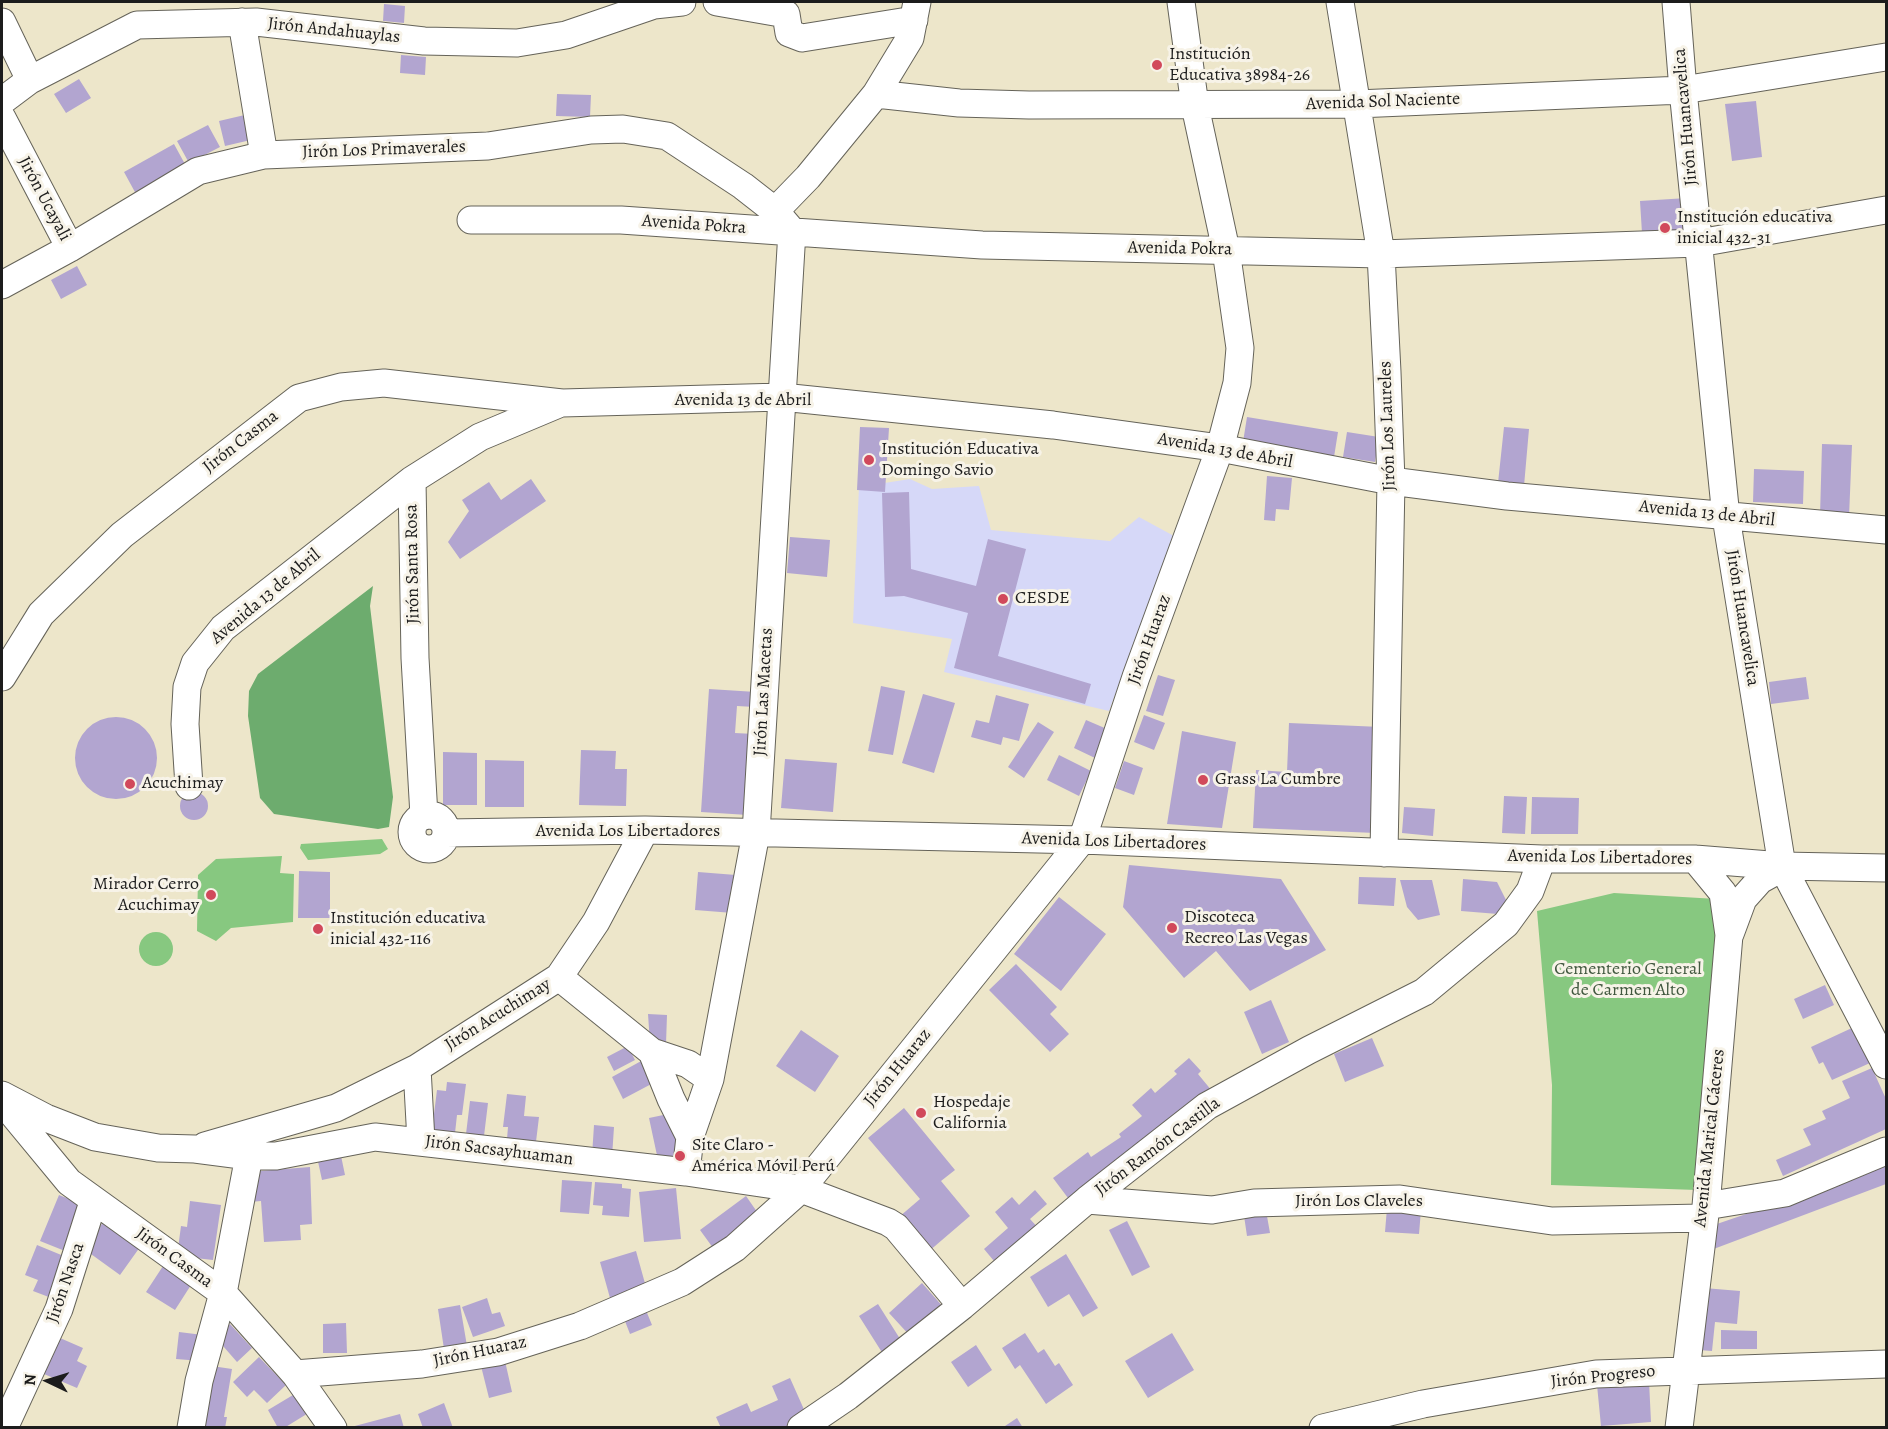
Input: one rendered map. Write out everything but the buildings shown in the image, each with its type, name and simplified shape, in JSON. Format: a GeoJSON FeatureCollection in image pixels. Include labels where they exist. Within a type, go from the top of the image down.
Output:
{"type":"FeatureCollection","features":[{"type":"Feature","properties":{"kind":"street","name":"Jirón Andahuaylas"},"geometry":{"type":"LineString","coordinates":[[2,101],[30,80],[137,13],[252,15],[424,41],[517,43],[566,35],[654,5],[682,2]]}},
{"type":"Feature","properties":{"kind":"street"},"geometry":{"type":"LineString","coordinates":[[717,2],[787,8],[789,33],[802,38],[916,10],[910,38],[876,94],[808,177],[774,211],[792,231]]}},
{"type":"Feature","properties":{"kind":"street","name":"Jirón Huaraz"},"geometry":{"type":"LineString","coordinates":[[295,1374],[422,1364],[498,1352],[580,1326],[682,1282],[735,1248],[801,1189],[1082,840],[1136,677],[1220,448],[1237,383],[1240,348],[1226,250],[1196,106],[1181,2]]}},
{"type":"Feature","properties":{"kind":"street","name":"Jirón Los Laureles"},"geometry":{"type":"LineString","coordinates":[[1340,2],[1381,254],[1391,481],[1384,853]]}},
{"type":"Feature","properties":{"kind":"street","name":"Jirón Huancavelica"},"geometry":{"type":"LineString","coordinates":[[1676,2],[1726,517],[1782,866],[1887,1065]]}},
{"type":"Feature","properties":{"kind":"street"},"geometry":{"type":"LineString","coordinates":[[252,15],[264,155]]}},
{"type":"Feature","properties":{"kind":"street"},"geometry":{"type":"LineString","coordinates":[[2,22],[30,80]]}},
{"type":"Feature","properties":{"kind":"street","name":"Avenida Sol Naciente"},"geometry":{"type":"LineString","coordinates":[[876,94],[959,103],[1196,106],[1357,104],[1683,90],[1887,57]]}},
{"type":"Feature","properties":{"kind":"street","name":"Jirón Ucayali"},"geometry":{"type":"LineString","coordinates":[[2,118],[70,248]]}},
{"type":"Feature","properties":{"kind":"street","name":"Jirón Los Primaverales"},"geometry":{"type":"LineString","coordinates":[[2,285],[70,248],[198,171],[264,155],[488,146],[591,130],[623,129],[667,136],[743,186],[774,211]]}},
{"type":"Feature","properties":{"kind":"street","name":"Avenida Pokra"},"geometry":{"type":"LineString","coordinates":[[471,220],[621,220],[982,245],[1381,254],[1699,243],[1887,210]]}},
{"type":"Feature","properties":{"kind":"street","name":"Jirón Las Macetas"},"geometry":{"type":"LineString","coordinates":[[686,1172],[690,1137],[710,1079],[756,833],[792,231]]}},
{"type":"Feature","properties":{"kind":"street","name":"Jirón Casma"},"geometry":{"type":"LineString","coordinates":[[2,677],[40,614],[122,535],[299,398],[341,387],[384,383],[562,403]]}},
{"type":"Feature","properties":{"kind":"street","name":"Avenida 13 de Abril"},"geometry":{"type":"LineString","coordinates":[[562,403],[782,398],[1053,425],[1220,448],[1391,481],[1507,496],[1887,530]]}},
{"type":"Feature","properties":{"kind":"street","name":"Jirón Santa Rosa"},"geometry":{"type":"LineString","coordinates":[[446,833],[440,846],[426,849],[414,841],[413,826],[424,816],[415,658],[412,480],[480,437],[562,403]]}},
{"type":"Feature","properties":{"kind":"street","name":"Avenida 13 de Abril"},"geometry":{"type":"LineString","coordinates":[[189,786],[185,724],[187,687],[195,663],[207,645],[223,628],[412,480]]}},
{"type":"Feature","properties":{"kind":"street","name":"Avenida Los Libertadores"},"geometry":{"type":"LineString","coordinates":[[446,833],[645,830],[1082,840],[1542,859],[1695,859],[1782,866],[1887,868]]}},
{"type":"Feature","properties":{"kind":"street","name":"Jirón Acuchimay"},"geometry":{"type":"LineString","coordinates":[[195,1149],[336,1108],[417,1068],[559,977],[596,922],[645,830]]}},
{"type":"Feature","properties":{"kind":"street","name":"Avenida Los Libertadores"},"geometry":{"type":"LineString","coordinates":[[1782,866],[1829,852],[1887,852]]}},
{"type":"Feature","properties":{"kind":"street","name":"Jirón Ramón Castilla"},"geometry":{"type":"LineString","coordinates":[[801,1428],[848,1396],[962,1306],[1087,1200],[1207,1106],[1309,1050],[1424,992],[1506,924],[1530,891],[1542,859]]}},
{"type":"Feature","properties":{"kind":"street","name":"Avenida Marical Cáceres"},"geometry":{"type":"LineString","coordinates":[[1679,1428],[1704,1212],[1729,935],[1723,893],[1695,859]]}},
{"type":"Feature","properties":{"kind":"street"},"geometry":{"type":"LineString","coordinates":[[1729,935],[1743,899],[1760,880],[1782,866]]}},
{"type":"Feature","properties":{"kind":"street"},"geometry":{"type":"LineString","coordinates":[[559,977],[652,1052],[688,1064],[710,1079]]}},
{"type":"Feature","properties":{"kind":"street"},"geometry":{"type":"LineString","coordinates":[[652,1052],[670,1099],[690,1137]]}},
{"type":"Feature","properties":{"kind":"street"},"geometry":{"type":"LineString","coordinates":[[417,1068],[421,1141]]}},
{"type":"Feature","properties":{"kind":"street","name":"Jirón Sacsayhuaman"},"geometry":{"type":"LineString","coordinates":[[2,1095],[46,1118],[96,1137],[158,1148],[195,1149],[249,1156],[276,1156],[375,1137],[686,1172],[801,1189],[896,1227],[962,1306]]}},
{"type":"Feature","properties":{"kind":"street","name":"Jirón Casma"},"geometry":{"type":"LineString","coordinates":[[2,1101],[69,1182],[93,1202],[160,1246],[223,1293],[295,1374],[333,1428]]}},
{"type":"Feature","properties":{"kind":"street","name":"Jirón Los Claveles"},"geometry":{"type":"LineString","coordinates":[[1087,1200],[1212,1210],[1254,1203],[1400,1199],[1552,1221],[1704,1212],[1785,1193],[1887,1151]]}},
{"type":"Feature","properties":{"kind":"street"},"geometry":{"type":"LineString","coordinates":[[191,1428],[199,1381],[223,1293],[249,1156]]}},
{"type":"Feature","properties":{"kind":"street","name":"Jirón Nasca"},"geometry":{"type":"LineString","coordinates":[[4,1428],[59,1309],[93,1202]]}},
{"type":"Feature","properties":{"kind":"street","name":"Jirón Progreso"},"geometry":{"type":"LineString","coordinates":[[1323,1428],[1423,1404],[1596,1374],[1887,1364]]}},
{"type":"Feature","properties":{"kind":"shaded area","name":"CESDE"},"geometry":{"type":"Polygon","coordinates":[[[910,479],[932,489],[979,486],[991,530],[1110,541],[1139,517],[1174,536],[1109,711],[944,672],[952,639],[853,623],[859,487],[910,479]]]}},
{"type":"Feature","properties":{"kind":"green space"},"geometry":{"type":"Polygon","coordinates":[[[373,586],[370,606],[393,797],[389,827],[378,829],[274,814],[260,798],[248,716],[249,691],[258,674],[373,586]]]}},
{"type":"Feature","properties":{"kind":"green space"},"geometry":{"type":"Polygon","coordinates":[[[382,839],[388,849],[380,854],[308,860],[300,848],[301,844],[382,839]]]}},
{"type":"Feature","properties":{"kind":"green space"},"geometry":{"type":"Polygon","coordinates":[[[282,856],[280,873],[294,874],[293,922],[231,928],[216,941],[197,931],[198,875],[216,859],[282,856]]]}},
{"type":"Feature","properties":{"kind":"green space","name":"Cementerio General de Carmen Alto"},"geometry":{"type":"Polygon","coordinates":[[[1614,893],[1717,899],[1697,1190],[1551,1185],[1552,1085],[1537,911],[1614,893]]]}},
{"type":"Feature","properties":{"kind":"green space"},"geometry":{"type":"Polygon","coordinates":[[[156,932],[168,937],[173,949],[168,961],[156,966],[144,961],[139,949],[144,937],[156,932]]]}},
{"type":"Feature","properties":{"kind":"place","name":"Institución Educativa 38984-26"},"geometry":{"type":"Point","coordinates":[1157,65]}},
{"type":"Feature","properties":{"kind":"place","name":"Institución educativa inicial 432-31"},"geometry":{"type":"Point","coordinates":[1665,228]}},
{"type":"Feature","properties":{"kind":"place","name":"Institución Educativa Domingo Savio"},"geometry":{"type":"Point","coordinates":[869,460]}},
{"type":"Feature","properties":{"kind":"place","name":"CESDE"},"geometry":{"type":"Point","coordinates":[1003,599]}},
{"type":"Feature","properties":{"kind":"place","name":"Grass La Cumbre"},"geometry":{"type":"Point","coordinates":[1203,780]}},
{"type":"Feature","properties":{"kind":"place","name":"Acuchimay"},"geometry":{"type":"Point","coordinates":[130,784]}},
{"type":"Feature","properties":{"kind":"place","name":"Mirador Cerro Acuchimay"},"geometry":{"type":"Point","coordinates":[211,895]}},
{"type":"Feature","properties":{"kind":"place","name":"Discoteca Recreo Las Vegas"},"geometry":{"type":"Point","coordinates":[1172,928]}},
{"type":"Feature","properties":{"kind":"place","name":"Institución educativa inicial 432-116"},"geometry":{"type":"Point","coordinates":[318,929]}},
{"type":"Feature","properties":{"kind":"place","name":"Hospedaje California"},"geometry":{"type":"Point","coordinates":[921,1113]}},
{"type":"Feature","properties":{"kind":"place","name":"Site Claro - América Móvil Perú"},"geometry":{"type":"Point","coordinates":[680,1156]}}]}
